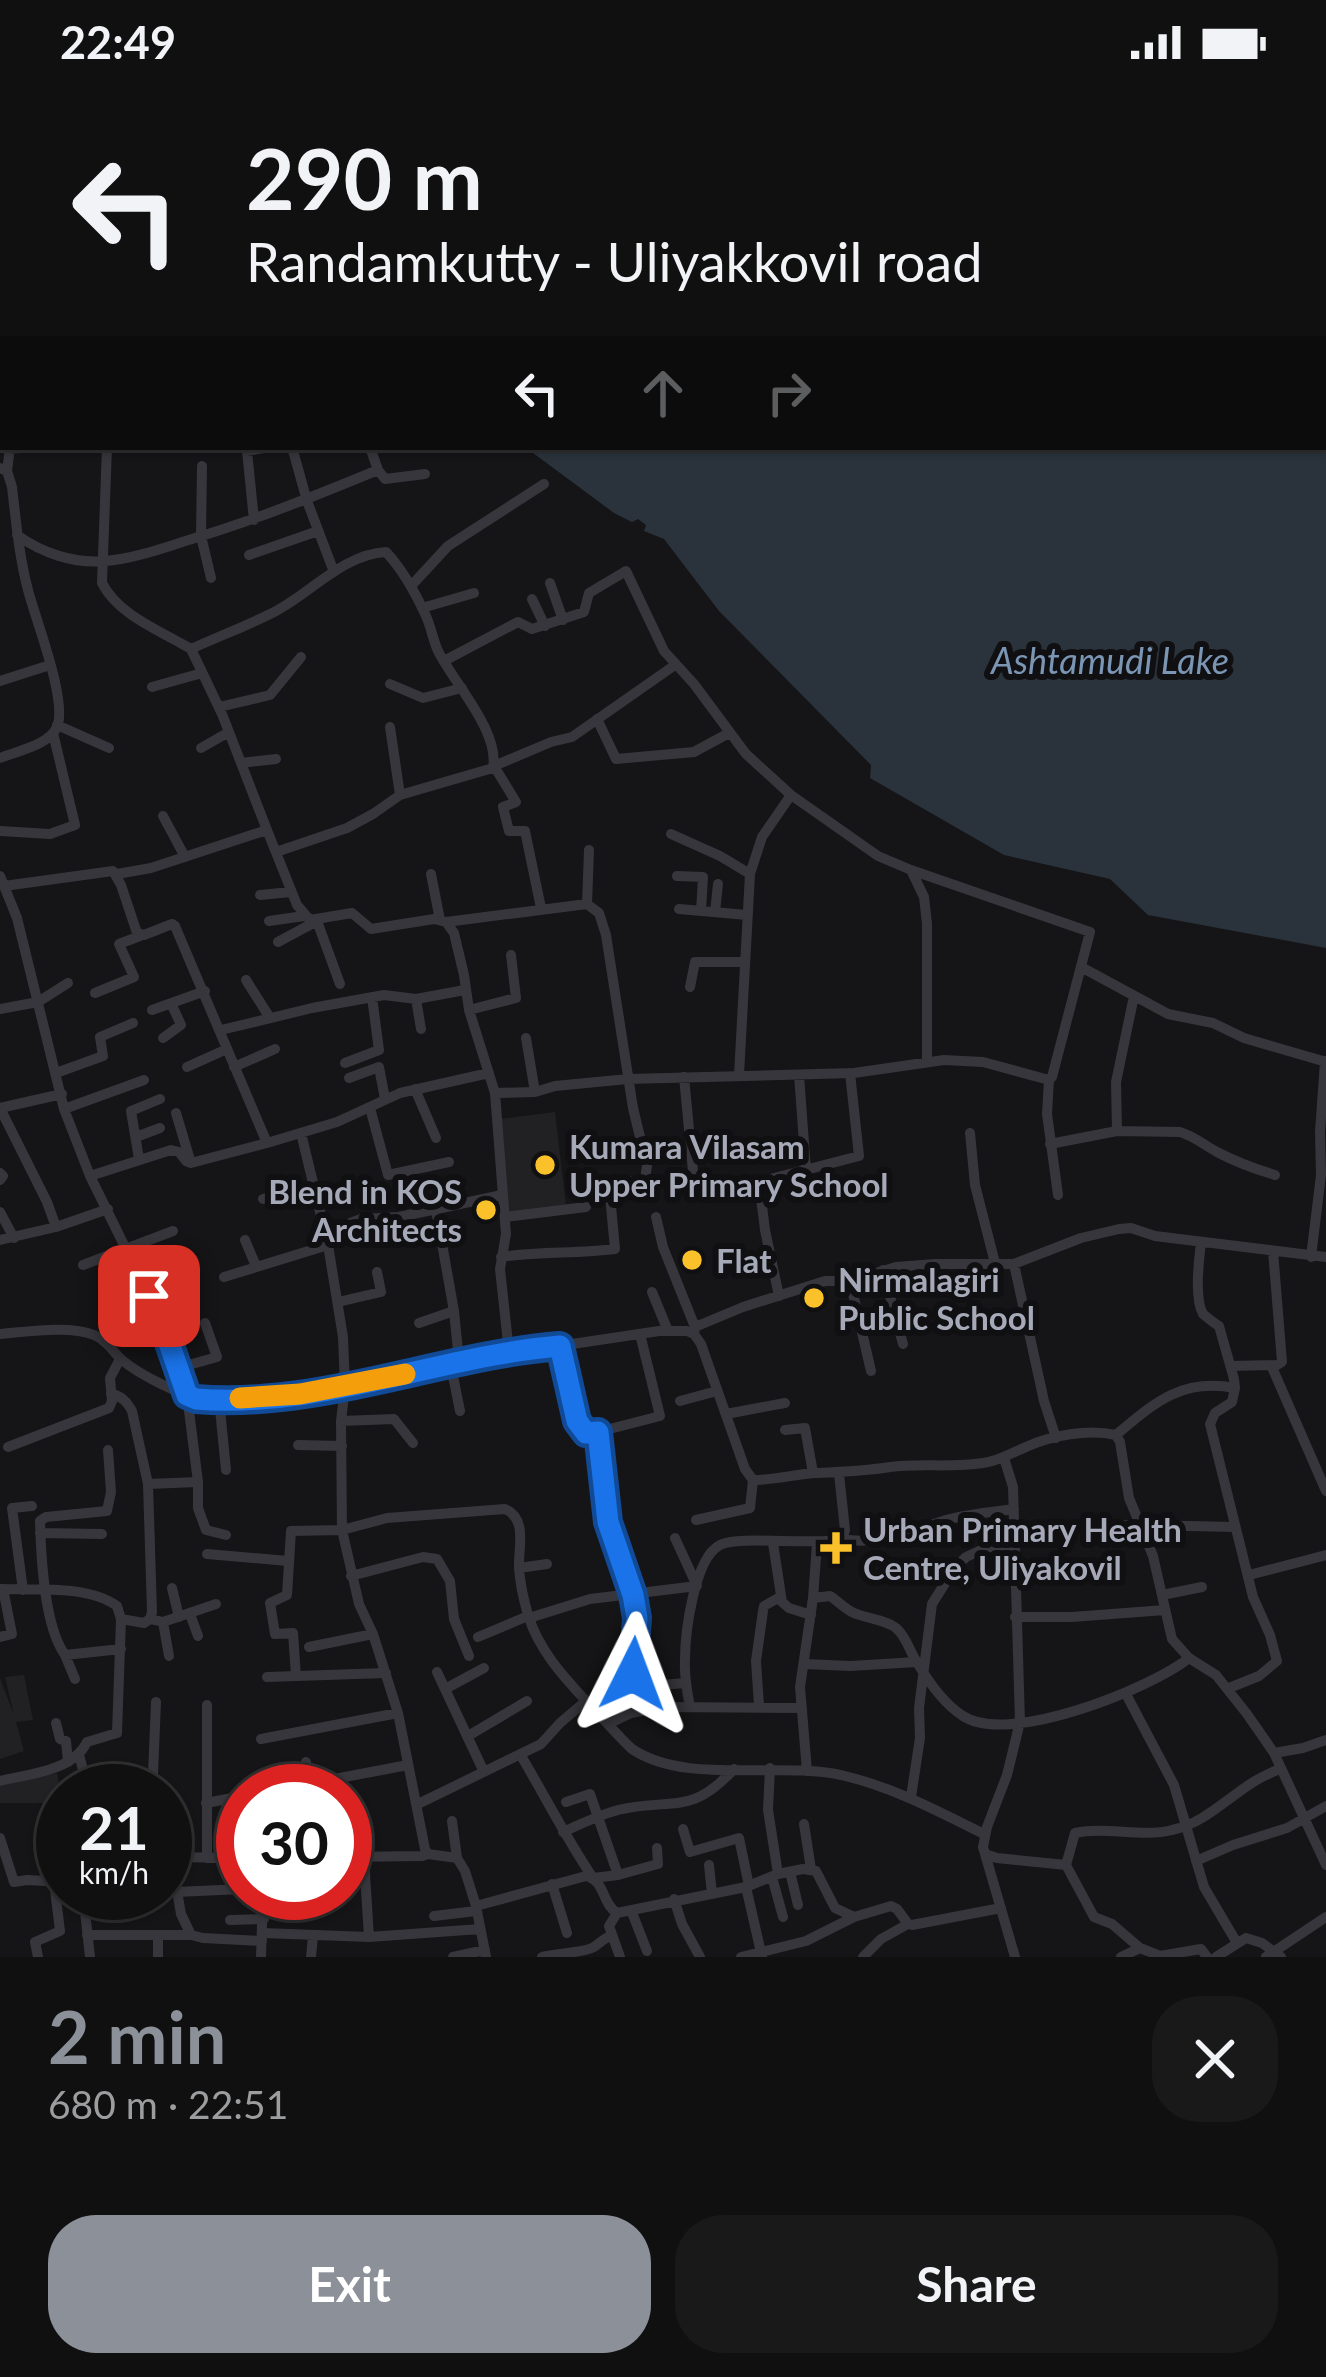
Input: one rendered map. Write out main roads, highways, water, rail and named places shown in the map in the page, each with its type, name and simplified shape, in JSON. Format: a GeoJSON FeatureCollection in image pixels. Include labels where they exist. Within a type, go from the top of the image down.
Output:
{"type":"FeatureCollection","features":[{"type":"Feature","properties":{"kind":"water","name":"Ashtamudi Lake"},"geometry":{"type":"Polygon","coordinates":[[[529,450],[1326,450],[1326,948],[1148,915],[1110,879],[1004,855],[870,778],[871,765],[719,611],[664,539],[644,531],[646,525],[638,519],[632,522],[529,450]]]}},
{"type":"Feature","properties":{"kind":"place","name":"Kumara Vilasam Upper Primary School"},"geometry":{"type":"Point","coordinates":[545,1165]}},
{"type":"Feature","properties":{"kind":"place","name":"Blend in KOS Architects"},"geometry":{"type":"Point","coordinates":[486,1210]}},
{"type":"Feature","properties":{"kind":"place","name":"Flat"},"geometry":{"type":"Point","coordinates":[692,1260]}},
{"type":"Feature","properties":{"kind":"place","name":"Nirmalagiri Public School"},"geometry":{"type":"Point","coordinates":[814,1298]}},
{"type":"Feature","properties":{"kind":"place","name":"Urban Primary Health Centre, Uliyakovil"},"geometry":{"type":"Point","coordinates":[836,1548]}}]}
